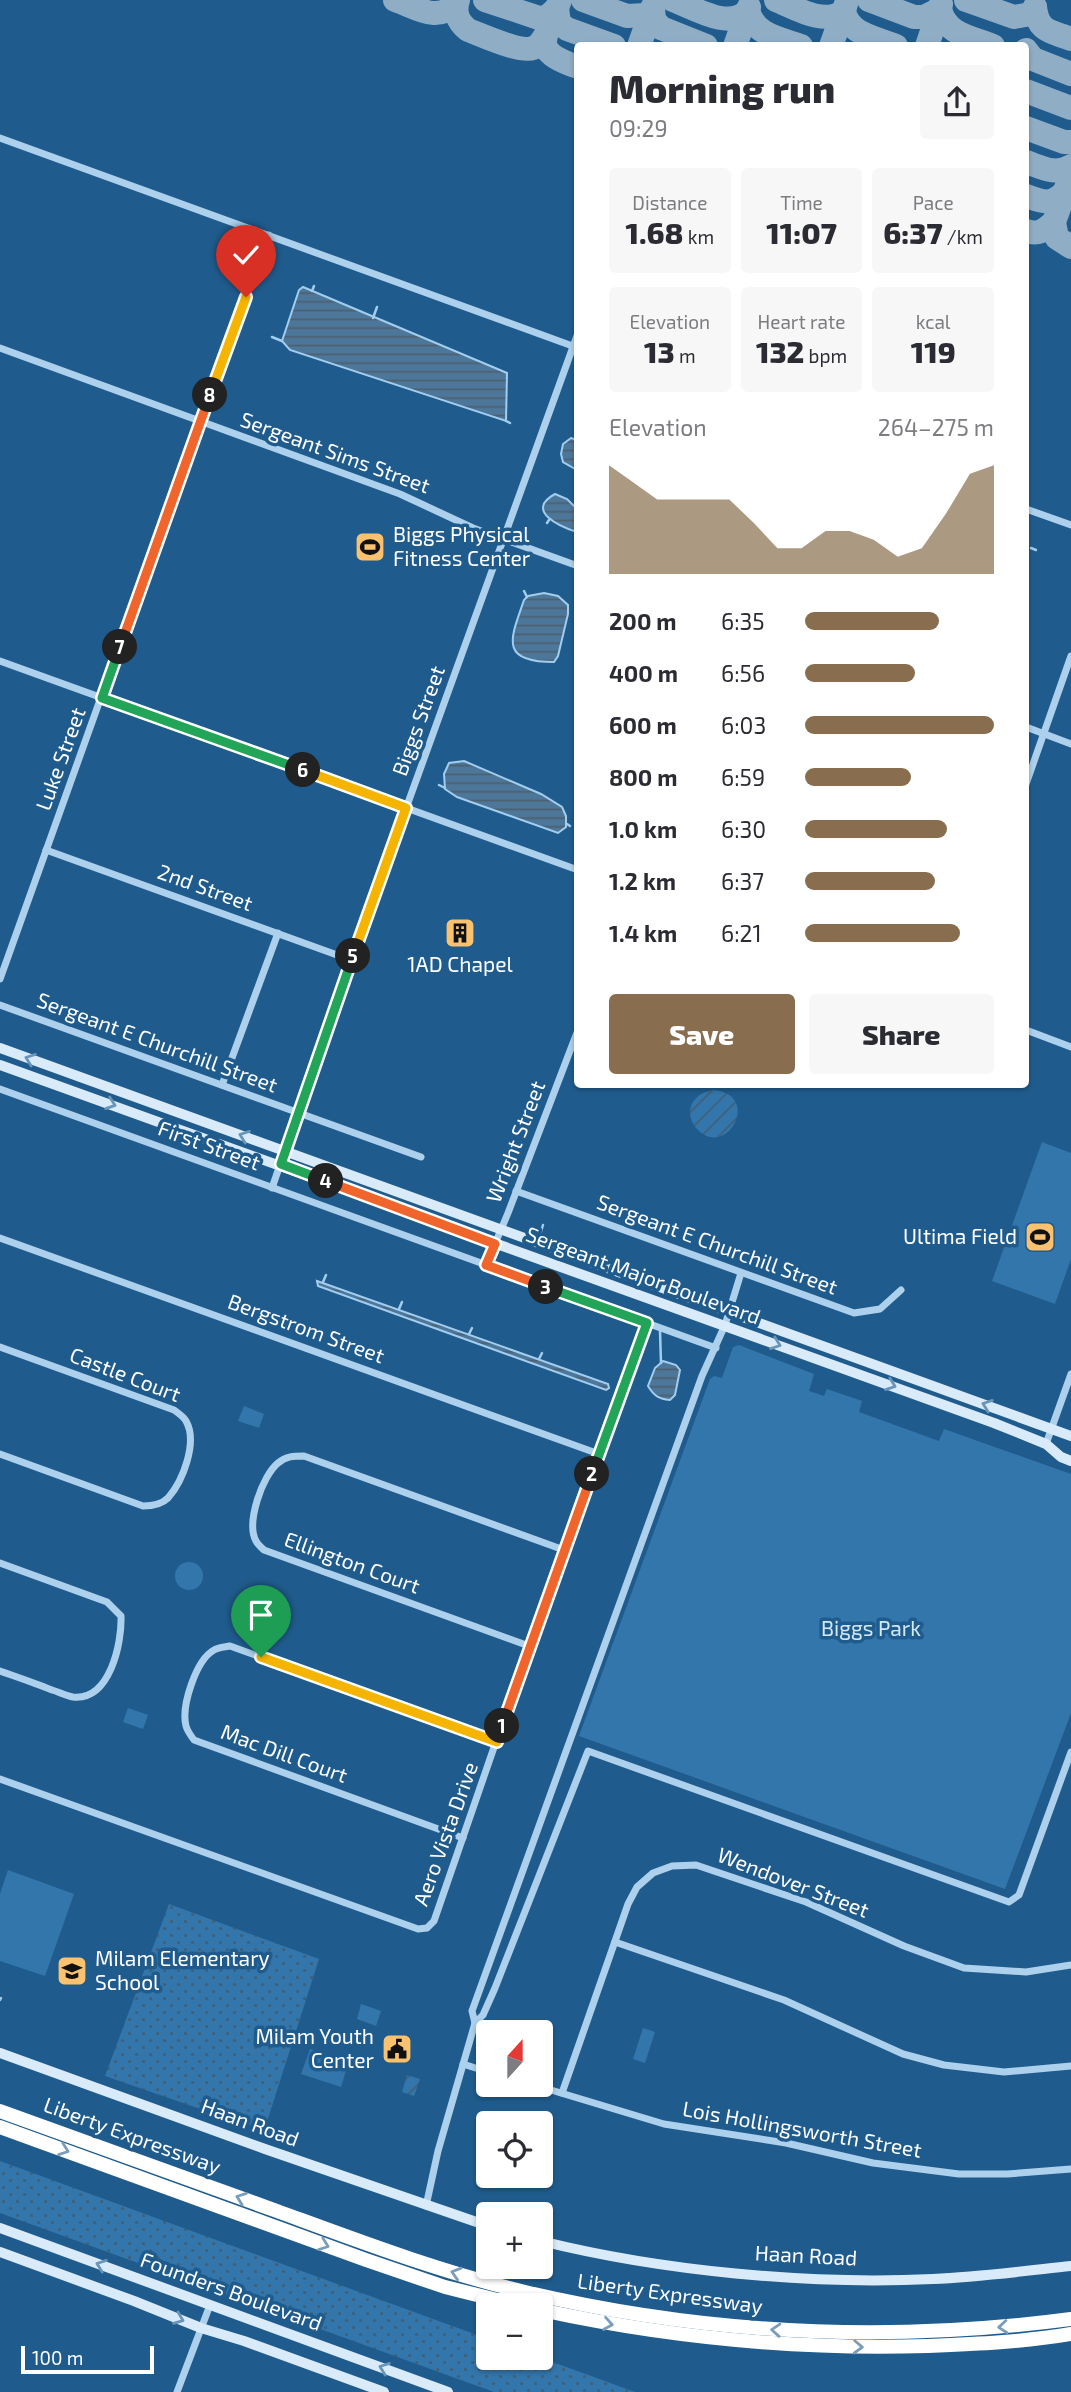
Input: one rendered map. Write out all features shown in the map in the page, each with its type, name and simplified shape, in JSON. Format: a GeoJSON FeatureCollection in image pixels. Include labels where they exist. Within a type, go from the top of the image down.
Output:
{"type":"FeatureCollection","features":[{"type":"Feature","properties":{"kind":"highway","name":"Liberty Expressway"},"geometry":{"type":"LineString","coordinates":[[0,2111],[394,2254],[485,2281],[588,2305],[709,2324],[840,2334],[956,2330],[1071,2319]]}},
{"type":"Feature","properties":{"kind":"highway","name":"Liberty Expressway"},"geometry":{"type":"LineString","coordinates":[[0,2127],[366,2260],[476,2295]]}},
{"type":"Feature","properties":{"kind":"highway","name":"Liberty Expressway"},"geometry":{"type":"LineString","coordinates":[[553,2313],[608,2324],[703,2338],[784,2345],[874,2347],[962,2344],[1071,2334]]}},
{"type":"Feature","properties":{"kind":"street"},"geometry":{"type":"LineString","coordinates":[[0,138],[574,347]]}},
{"type":"Feature","properties":{"kind":"street","name":"Luke Street"},"geometry":{"type":"LineString","coordinates":[[0,979],[269,235]]}},
{"type":"Feature","properties":{"kind":"street","name":"Sergeant Sims Street"},"geometry":{"type":"LineString","coordinates":[[0,348],[401,494],[473,528],[574,565]]}},
{"type":"Feature","properties":{"kind":"street","name":"Biggs Street"},"geometry":{"type":"LineString","coordinates":[[272,1188],[502,539],[574,350]]}},
{"type":"Feature","properties":{"kind":"street"},"geometry":{"type":"LineString","coordinates":[[1029,510],[1071,525]]}},
{"type":"Feature","properties":{"kind":"street"},"geometry":{"type":"LineString","coordinates":[[1029,776],[1071,656]]}},
{"type":"Feature","properties":{"kind":"street"},"geometry":{"type":"LineString","coordinates":[[0,661],[574,869]]}},
{"type":"Feature","properties":{"kind":"street"},"geometry":{"type":"LineString","coordinates":[[1029,728],[1071,744]]}},
{"type":"Feature","properties":{"kind":"street","name":"2nd Street"},"geometry":{"type":"LineString","coordinates":[[47,850],[351,960]]}},
{"type":"Feature","properties":{"kind":"street"},"geometry":{"type":"LineString","coordinates":[[222,1085],[278,933]]}},
{"type":"Feature","properties":{"kind":"street","name":"Sergeant E Churchill Street"},"geometry":{"type":"LineString","coordinates":[[0,1005],[421,1157]]}},
{"type":"Feature","properties":{"kind":"street"},"geometry":{"type":"LineString","coordinates":[[1029,1031],[1071,1047]]}},
{"type":"Feature","properties":{"kind":"street","name":"Wright Street"},"geometry":{"type":"LineString","coordinates":[[486,1265],[574,1040]]}},
{"type":"Feature","properties":{"kind":"street","name":"Sergeant Major Boulevard"},"geometry":{"type":"LineString","coordinates":[[0,1048],[1071,1436]]}},
{"type":"Feature","properties":{"kind":"street","name":"Sergeant Major Boulevard"},"geometry":{"type":"LineString","coordinates":[[0,1065],[994,1423],[1046,1444],[1061,1457],[1071,1461]]}},
{"type":"Feature","properties":{"kind":"street","name":"First Street"},"geometry":{"type":"LineString","coordinates":[[0,1089],[716,1348]]}},
{"type":"Feature","properties":{"kind":"street","name":"Sergeant E Churchill Street"},"geometry":{"type":"LineString","coordinates":[[516,1191],[854,1313],[880,1309],[901,1290]]}},
{"type":"Feature","properties":{"kind":"street","name":"Bergstrom Street"},"geometry":{"type":"LineString","coordinates":[[0,1238],[599,1454]]}},
{"type":"Feature","properties":{"kind":"street"},"geometry":{"type":"LineString","coordinates":[[426,2206],[438,2151],[475,2023],[472,2011],[702,1376],[716,1348],[741,1273]]}},
{"type":"Feature","properties":{"kind":"street","name":"Aero Vista Drive"},"geometry":{"type":"LineString","coordinates":[[0,1779],[418,1929],[427,1928],[434,1921],[529,1646],[647,1323]]}},
{"type":"Feature","properties":{"kind":"street","name":"Castle Court"},"geometry":{"type":"LineString","coordinates":[[0,1347],[174,1410],[186,1419],[190,1435],[184,1468],[176,1485],[167,1499],[155,1506],[142,1506],[0,1454]]}},
{"type":"Feature","properties":{"kind":"street"},"geometry":{"type":"LineString","coordinates":[[1046,1444],[1071,1374]]}},
{"type":"Feature","properties":{"kind":"street","name":"Ellington Court"},"geometry":{"type":"LineString","coordinates":[[529,1646],[264,1550],[256,1541],[253,1527],[259,1494],[276,1464],[291,1456],[304,1456],[564,1550]]}},
{"type":"Feature","properties":{"kind":"street"},"geometry":{"type":"LineString","coordinates":[[0,1563],[107,1602],[121,1616],[121,1634],[116,1658],[106,1678],[90,1695],[73,1697],[0,1671]]}},
{"type":"Feature","properties":{"kind":"street","name":"Mac Dill Court"},"geometry":{"type":"LineString","coordinates":[[463,1838],[194,1740],[186,1726],[186,1708],[191,1685],[200,1666],[214,1650],[230,1646],[497,1742]]}},
{"type":"Feature","properties":{"kind":"street"},"geometry":{"type":"LineString","coordinates":[[475,2023],[484,2015],[588,1751],[1009,1902],[1019,1895],[1070,1755]]}},
{"type":"Feature","properties":{"kind":"street","name":"Wendover Street"},"geometry":{"type":"LineString","coordinates":[[562,2093],[628,1904],[637,1886],[653,1873],[672,1866],[696,1865],[806,1902],[904,1946],[964,1968],[1026,1972],[1071,1965]]}},
{"type":"Feature","properties":{"kind":"street"},"geometry":{"type":"LineString","coordinates":[[615,1942],[784,2000],[902,2054],[944,2065],[1004,2072],[1071,2066]]}},
{"type":"Feature","properties":{"kind":"street","name":"Haan Road"},"geometry":{"type":"LineString","coordinates":[[0,2053],[476,2222]]}},
{"type":"Feature","properties":{"kind":"street"},"geometry":{"type":"LineString","coordinates":[[463,2064],[476,2068]]}},
{"type":"Feature","properties":{"kind":"street","name":"Lois Hollingsworth Street"},"geometry":{"type":"LineString","coordinates":[[553,2090],[664,2123],[786,2143],[873,2163],[960,2174],[1071,2169]]}},
{"type":"Feature","properties":{"kind":"street","name":"Founders Boulevard"},"geometry":{"type":"LineString","coordinates":[[0,2228],[448,2392]]}},
{"type":"Feature","properties":{"kind":"street","name":"Haan Road"},"geometry":{"type":"LineString","coordinates":[[553,2244],[625,2259],[793,2277],[932,2279],[1071,2266]]}},
{"type":"Feature","properties":{"kind":"street","name":"Founders Boulevard"},"geometry":{"type":"LineString","coordinates":[[0,2252],[201,2328],[384,2392]]}},
{"type":"Feature","properties":{"kind":"street"},"geometry":{"type":"LineString","coordinates":[[177,2392],[210,2305]]}},
{"type":"Feature","properties":{"kind":"green space"},"geometry":{"type":"Polygon","coordinates":[[[713,1090],[728,1094],[736,1102],[738,1112],[729,1131],[720,1137],[709,1137],[698,1130],[690,1115],[695,1099],[713,1090]]]}},
{"type":"Feature","properties":{"kind":"green space","name":"Ultima Field"},"geometry":{"type":"Polygon","coordinates":[[[1042,1142],[1071,1153],[1071,1259],[1055,1304],[992,1281],[1042,1142]]]}},
{"type":"Feature","properties":{"kind":"green space","name":"Biggs Park"},"geometry":{"type":"Polygon","coordinates":[[[739,1345],[814,1374],[809,1391],[824,1396],[827,1389],[862,1401],[859,1412],[939,1441],[944,1429],[1071,1474],[1071,1713],[1005,1889],[579,1736],[710,1379],[714,1376],[722,1378],[733,1347],[739,1345]]]}},
{"type":"Feature","properties":{"kind":"green space"},"geometry":{"type":"Polygon","coordinates":[[[244,1406],[264,1414],[259,1428],[238,1421],[244,1406]]]}},
{"type":"Feature","properties":{"kind":"green space"},"geometry":{"type":"Polygon","coordinates":[[[189,1562],[199,1566],[203,1576],[199,1586],[189,1590],[179,1586],[175,1576],[179,1566],[189,1562]]]}},
{"type":"Feature","properties":{"kind":"green space"},"geometry":{"type":"Polygon","coordinates":[[[128,1708],[148,1715],[143,1729],[123,1722],[128,1708]]]}},
{"type":"Feature","properties":{"kind":"green space"},"geometry":{"type":"Polygon","coordinates":[[[8,1870],[74,1894],[45,1976],[0,1961],[0,1894],[8,1870]]]}},
{"type":"Feature","properties":{"kind":"green space"},"geometry":{"type":"Polygon","coordinates":[[[169,1904],[319,1959],[264,2131],[105,2076],[169,1904]]]}},
{"type":"Feature","properties":{"kind":"green space"},"geometry":{"type":"Polygon","coordinates":[[[361,2004],[381,2011],[376,2026],[357,2019],[361,2004]]]}},
{"type":"Feature","properties":{"kind":"green space"},"geometry":{"type":"Polygon","coordinates":[[[643,2028],[655,2032],[645,2063],[633,2059],[643,2028]]]}},
{"type":"Feature","properties":{"kind":"green space"},"geometry":{"type":"Polygon","coordinates":[[[310,2049],[349,2061],[341,2087],[301,2074],[310,2049]]]}},
{"type":"Feature","properties":{"kind":"green space"},"geometry":{"type":"Polygon","coordinates":[[[407,2075],[420,2079],[414,2096],[402,2092],[407,2075]]]}},
{"type":"Feature","properties":{"kind":"green space"},"geometry":{"type":"Polygon","coordinates":[[[0,2161],[476,2335],[476,2370],[553,2370],[553,2362],[635,2392],[494,2392],[0,2213],[0,2161]]]}},
{"type":"Feature","properties":{"kind":"shaded area"},"geometry":{"type":"Polygon","coordinates":[[[303,287],[507,373],[506,421],[290,350],[282,341],[299,290],[303,287]]]}},
{"type":"Feature","properties":{"kind":"shaded area"},"geometry":{"type":"Polygon","coordinates":[[[571,438],[574,439],[574,468],[563,462],[563,444],[571,438]]]}},
{"type":"Feature","properties":{"kind":"shaded area"},"geometry":{"type":"Polygon","coordinates":[[[555,494],[567,499],[574,506],[574,531],[548,518],[543,506],[546,500],[555,494]]]}},
{"type":"Feature","properties":{"kind":"shaded area"},"geometry":{"type":"Polygon","coordinates":[[[544,593],[558,596],[568,605],[558,656],[554,662],[524,658],[516,652],[513,645],[515,626],[524,600],[528,596],[544,593]]]}},
{"type":"Feature","properties":{"kind":"shaded area"},"geometry":{"type":"Polygon","coordinates":[[[464,761],[541,794],[562,807],[566,816],[566,827],[558,833],[457,797],[445,789],[444,774],[449,763],[464,761]]]}},
{"type":"Feature","properties":{"kind":"shaded area"},"geometry":{"type":"Polygon","coordinates":[[[317,1281],[608,1384],[609,1388],[606,1390],[318,1286],[317,1281]]]}},
{"type":"Feature","properties":{"kind":"shaded area"},"geometry":{"type":"Polygon","coordinates":[[[663,1361],[676,1365],[680,1370],[675,1395],[670,1400],[657,1396],[648,1386],[655,1368],[663,1361]]]}},
{"type":"Feature","properties":{"kind":"waterway"},"geometry":{"type":"LineString","coordinates":[[312,291],[314,286]]}},
{"type":"Feature","properties":{"kind":"waterway"},"geometry":{"type":"LineString","coordinates":[[373,318],[377,307]]}},
{"type":"Feature","properties":{"kind":"waterway"},"geometry":{"type":"LineString","coordinates":[[272,337],[282,341]]}},
{"type":"Feature","properties":{"kind":"waterway"},"geometry":{"type":"LineString","coordinates":[[506,421],[510,423]]}},
{"type":"Feature","properties":{"kind":"waterway"},"geometry":{"type":"LineString","coordinates":[[1031,548],[1036,550]]}},
{"type":"Feature","properties":{"kind":"waterway"},"geometry":{"type":"LineString","coordinates":[[524,591],[527,597]]}},
{"type":"Feature","properties":{"kind":"waterway"},"geometry":{"type":"LineString","coordinates":[[439,785],[445,788]]}},
{"type":"Feature","properties":{"kind":"waterway"},"geometry":{"type":"LineString","coordinates":[[539,1238],[543,1225]]}},
{"type":"Feature","properties":{"kind":"waterway"},"geometry":{"type":"LineString","coordinates":[[323,1282],[326,1275]]}},
{"type":"Feature","properties":{"kind":"waterway"},"geometry":{"type":"LineString","coordinates":[[399,1309],[402,1302]]}},
{"type":"Feature","properties":{"kind":"waterway"},"geometry":{"type":"LineString","coordinates":[[469,1334],[472,1328]]}},
{"type":"Feature","properties":{"kind":"waterway"},"geometry":{"type":"LineString","coordinates":[[660,1331],[661,1363]]}},
{"type":"Feature","properties":{"kind":"waterway"},"geometry":{"type":"LineString","coordinates":[[539,1359],[542,1353]]}},
{"type":"Feature","properties":{"kind":"taxiway"},"geometry":{"type":"LineString","coordinates":[[395,0],[434,13],[441,13],[456,5]]}},
{"type":"Feature","properties":{"kind":"taxiway"},"geometry":{"type":"LineString","coordinates":[[458,0],[458,17],[468,30],[510,46],[527,49],[537,46],[545,36]]}},
{"type":"Feature","properties":{"kind":"taxiway"},"geometry":{"type":"LineString","coordinates":[[485,0],[539,18],[547,17],[557,8]]}},
{"type":"Feature","properties":{"kind":"taxiway"},"geometry":{"type":"LineString","coordinates":[[560,0],[545,42],[552,55],[574,65]]}},
{"type":"Feature","properties":{"kind":"taxiway"},"geometry":{"type":"LineString","coordinates":[[583,0],[627,16],[646,15],[653,8]]}},
{"type":"Feature","properties":{"kind":"taxiway"},"geometry":{"type":"LineString","coordinates":[[673,0],[722,18],[740,16],[748,10],[751,18],[762,30],[788,42]]}},
{"type":"Feature","properties":{"kind":"taxiway"},"geometry":{"type":"LineString","coordinates":[[776,0],[819,16],[828,17],[844,11],[851,25],[857,30],[885,42]]}},
{"type":"Feature","properties":{"kind":"taxiway"},"geometry":{"type":"LineString","coordinates":[[869,0],[914,17],[924,17],[940,9],[943,18],[954,30],[982,42]]}},
{"type":"Feature","properties":{"kind":"taxiway"},"geometry":{"type":"LineString","coordinates":[[966,0],[1014,17],[1031,14],[1035,7]]}},
{"type":"Feature","properties":{"kind":"taxiway"},"geometry":{"type":"LineString","coordinates":[[640,42],[654,4]]}},
{"type":"Feature","properties":{"kind":"taxiway"},"geometry":{"type":"LineString","coordinates":[[832,42],[846,4]]}},
{"type":"Feature","properties":{"kind":"taxiway"},"geometry":{"type":"LineString","coordinates":[[928,42],[941,4]]}},
{"type":"Feature","properties":{"kind":"taxiway"},"geometry":{"type":"LineString","coordinates":[[736,42],[749,7]]}},
{"type":"Feature","properties":{"kind":"taxiway"},"geometry":{"type":"LineString","coordinates":[[1035,7],[1042,26],[1071,39]]}},
{"type":"Feature","properties":{"kind":"taxiway"},"geometry":{"type":"LineString","coordinates":[[557,8],[559,23],[567,29],[603,42]]}},
{"type":"Feature","properties":{"kind":"taxiway"},"geometry":{"type":"LineString","coordinates":[[653,8],[654,20],[661,28],[696,42]]}},
{"type":"Feature","properties":{"kind":"taxiway"},"geometry":{"type":"LineString","coordinates":[[1029,54],[1033,59],[1071,74]]}},
{"type":"Feature","properties":{"kind":"taxiway"},"geometry":{"type":"LineString","coordinates":[[1029,92],[1071,108]]}},
{"type":"Feature","properties":{"kind":"taxiway"},"geometry":{"type":"LineString","coordinates":[[1029,129],[1071,142]]}},
{"type":"Feature","properties":{"kind":"taxiway"},"geometry":{"type":"LineString","coordinates":[[1029,163],[1054,170],[1071,166]]}},
{"type":"Feature","properties":{"kind":"taxiway"},"geometry":{"type":"LineString","coordinates":[[1071,174],[1054,222],[1057,238],[1071,247]]}},
{"type":"Feature","properties":{"kind":"taxiway"},"geometry":{"type":"LineString","coordinates":[[1029,197],[1046,201],[1065,192]]}},
{"type":"Feature","properties":{"kind":"taxiway"},"geometry":{"type":"LineString","coordinates":[[1029,232],[1041,231],[1054,222]]}},
{"type":"Feature","properties":{"kind":"place","name":"Biggs Physical Fitness Center"},"geometry":{"type":"Point","coordinates":[370,547]}},
{"type":"Feature","properties":{"kind":"place","name":"1AD Chapel"},"geometry":{"type":"Point","coordinates":[460,933]}},
{"type":"Feature","properties":{"kind":"place","name":"Ultima Field"},"geometry":{"type":"Point","coordinates":[1040,1237]}},
{"type":"Feature","properties":{"kind":"place","name":"Milam Elementary School"},"geometry":{"type":"Point","coordinates":[72,1971]}},
{"type":"Feature","properties":{"kind":"place","name":"Milam Youth Center"},"geometry":{"type":"Point","coordinates":[397,2049]}},
{"type":"Feature","properties":{"kind":"route"},"geometry":{"type":"LineString","coordinates":[[246,297],[102,698],[406,808],[281,1164],[495,1244],[486,1265],[647,1323],[529,1646],[497,1742],[261,1657]]}}]}
